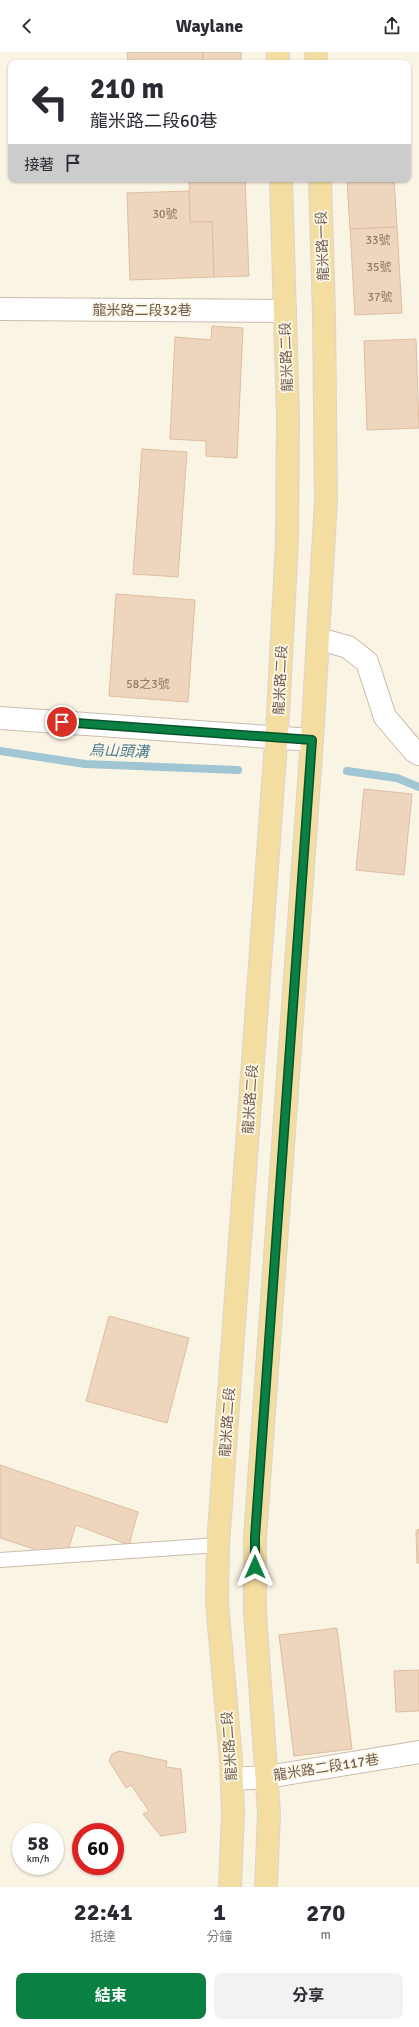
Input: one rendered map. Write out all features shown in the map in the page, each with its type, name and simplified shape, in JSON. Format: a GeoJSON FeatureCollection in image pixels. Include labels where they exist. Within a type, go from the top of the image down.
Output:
{"type":"FeatureCollection","features":[{"type":"Feature","properties":{"kind":"main road"},"geometry":{"type":"LineString","coordinates":[[281,182],[285,311]]}},
{"type":"Feature","properties":{"kind":"main road","name":"龍米路一段"},"geometry":{"type":"LineString","coordinates":[[319,639],[326,500],[324,314],[320,182]]}},
{"type":"Feature","properties":{"kind":"main road","name":"龍米路二段"},"geometry":{"type":"LineString","coordinates":[[230,1887],[233,1813],[232,1779],[217,1603],[218,1545],[277,737],[287,541],[288,417],[285,311]]}},
{"type":"Feature","properties":{"kind":"main road"},"geometry":{"type":"LineString","coordinates":[[266,1887],[269,1813],[255,1612],[255,1537],[319,639]]}},
{"type":"Feature","properties":{"kind":"street","name":"龍米路二段32巷"},"geometry":{"type":"LineString","coordinates":[[0,309],[285,311]]}},
{"type":"Feature","properties":{"kind":"street"},"geometry":{"type":"LineString","coordinates":[[319,639],[348,647],[367,662],[385,716],[414,751],[419,754]]}},
{"type":"Feature","properties":{"kind":"street"},"geometry":{"type":"LineString","coordinates":[[0,718],[312,740]]}},
{"type":"Feature","properties":{"kind":"street","name":"龍米路二段117巷"},"geometry":{"type":"LineString","coordinates":[[232,1779],[267,1777],[419,1752]]}},
{"type":"Feature","properties":{"kind":"lane"},"geometry":{"type":"LineString","coordinates":[[0,1560],[218,1545]]}},
{"type":"Feature","properties":{"kind":"building"},"geometry":{"type":"Polygon","coordinates":[[[127,52],[203,52],[203,60],[128,60],[127,52]]]}},
{"type":"Feature","properties":{"kind":"building"},"geometry":{"type":"Polygon","coordinates":[[[203,52],[241,52],[241,60],[203,60],[203,52]]]}},
{"type":"Feature","properties":{"kind":"building"},"geometry":{"type":"Polygon","coordinates":[[[189,182],[245,182],[249,276],[214,277],[212,222],[190,222],[189,182]]]}},
{"type":"Feature","properties":{"kind":"building"},"geometry":{"type":"Polygon","coordinates":[[[347,182],[394,182],[397,227],[350,229],[347,182]]]}},
{"type":"Feature","properties":{"kind":"building"},"geometry":{"type":"Polygon","coordinates":[[[189,191],[190,222],[212,222],[214,277],[130,280],[127,193],[189,191]]]}},
{"type":"Feature","properties":{"kind":"building"},"geometry":{"type":"Polygon","coordinates":[[[397,227],[402,313],[355,315],[350,229],[397,227]]]}},
{"type":"Feature","properties":{"kind":"building"},"geometry":{"type":"Polygon","coordinates":[[[212,326],[243,328],[237,458],[206,456],[206,441],[170,439],[175,337],[211,340],[212,326]]]}},
{"type":"Feature","properties":{"kind":"building"},"geometry":{"type":"Polygon","coordinates":[[[416,339],[419,428],[367,430],[364,341],[416,339]]]}},
{"type":"Feature","properties":{"kind":"building"},"geometry":{"type":"Polygon","coordinates":[[[142,449],[187,452],[178,577],[133,574],[142,449]]]}},
{"type":"Feature","properties":{"kind":"building"},"geometry":{"type":"Polygon","coordinates":[[[116,594],[195,600],[188,702],[109,696],[116,594]]]}},
{"type":"Feature","properties":{"kind":"building"},"geometry":{"type":"Polygon","coordinates":[[[364,789],[412,794],[404,875],[356,870],[364,789]]]}},
{"type":"Feature","properties":{"kind":"building"},"geometry":{"type":"Polygon","coordinates":[[[109,1316],[189,1338],[167,1423],[86,1401],[109,1316]]]}},
{"type":"Feature","properties":{"kind":"building"},"geometry":{"type":"Polygon","coordinates":[[[0,1465],[138,1512],[129,1545],[76,1525],[65,1559],[0,1538],[0,1465]]]}},
{"type":"Feature","properties":{"kind":"building"},"geometry":{"type":"Polygon","coordinates":[[[419,1529],[419,1563],[417,1563],[416,1531],[419,1529]]]}},
{"type":"Feature","properties":{"kind":"building"},"geometry":{"type":"Polygon","coordinates":[[[337,1628],[352,1749],[294,1756],[279,1635],[337,1628]]]}},
{"type":"Feature","properties":{"kind":"building"},"geometry":{"type":"Polygon","coordinates":[[[419,1670],[419,1711],[396,1712],[394,1671],[419,1670]]]}},
{"type":"Feature","properties":{"kind":"building"},"geometry":{"type":"Polygon","coordinates":[[[119,1751],[167,1761],[166,1767],[181,1769],[186,1832],[161,1836],[143,1814],[149,1811],[131,1785],[126,1788],[109,1761],[112,1754],[119,1751]]]}},
{"type":"Feature","properties":{"kind":"waterway","name":"烏山頭溝"},"geometry":{"type":"LineString","coordinates":[[0,751],[85,764],[238,770]]}},
{"type":"Feature","properties":{"kind":"waterway","name":"烏山頭溝"},"geometry":{"type":"LineString","coordinates":[[347,771],[397,778],[419,787]]}},
{"type":"Feature","properties":{"kind":"route"},"geometry":{"type":"LineString","coordinates":[[62,722],[312,740],[255,1537],[255,1567]]}}]}
